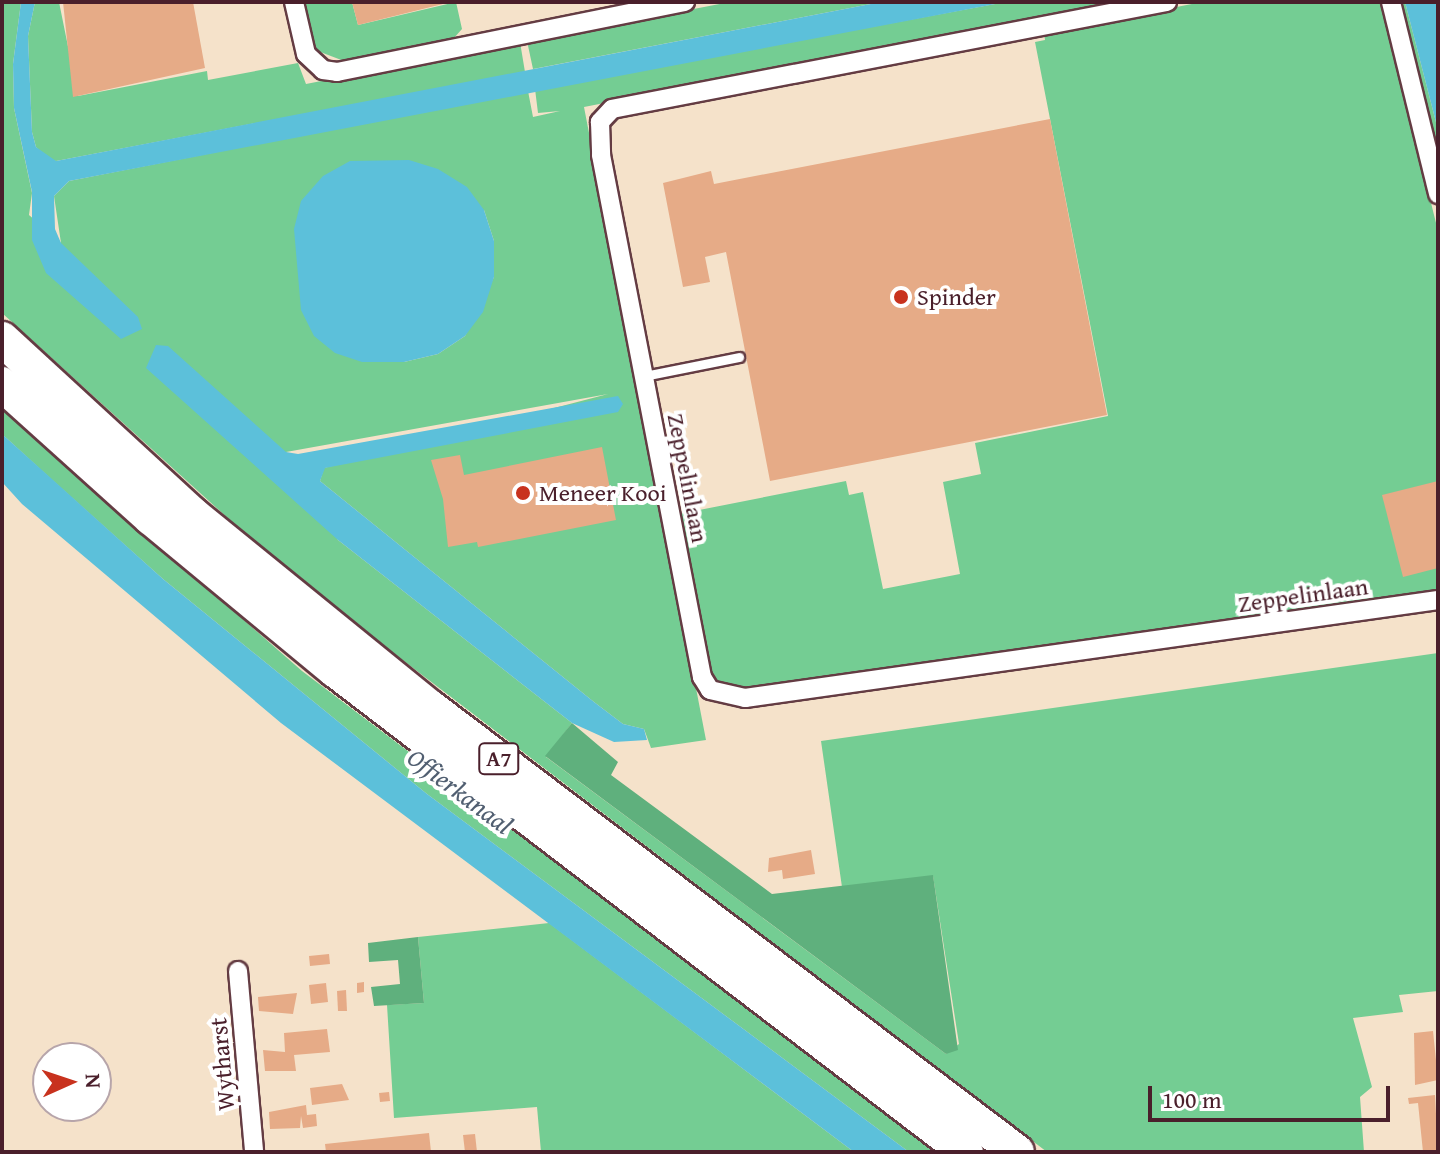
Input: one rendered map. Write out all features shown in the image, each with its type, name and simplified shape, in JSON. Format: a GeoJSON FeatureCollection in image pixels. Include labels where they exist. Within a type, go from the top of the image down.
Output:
{"type":"FeatureCollection","features":[{"type":"Feature","properties":{"kind":"highway","name":"A7"},"geometry":{"type":"LineString","coordinates":[[2,339],[192,514],[431,708],[1017,1152]]}},
{"type":"Feature","properties":{"kind":"highway","name":"A7"},"geometry":{"type":"LineString","coordinates":[[2,384],[151,518],[335,670],[966,1152]]}},
{"type":"Feature","properties":{"kind":"street"},"geometry":{"type":"LineString","coordinates":[[294,2],[306,54],[323,70],[337,72],[685,2]]}},
{"type":"Feature","properties":{"kind":"street","name":"Zeppelinlaan"},"geometry":{"type":"LineString","coordinates":[[1167,2],[612,109],[600,122],[601,155],[702,677],[710,690],[745,698],[1438,600]]}},
{"type":"Feature","properties":{"kind":"street"},"geometry":{"type":"LineString","coordinates":[[1391,2],[1438,194]]}},
{"type":"Feature","properties":{"kind":"street","name":"Wytharst"},"geometry":{"type":"LineString","coordinates":[[238,971],[254,1152]]}},
{"type":"Feature","properties":{"kind":"lane"},"geometry":{"type":"LineString","coordinates":[[644,376],[739,357]]}},
{"type":"Feature","properties":{"kind":"green space"},"geometry":{"type":"Polygon","coordinates":[[[2,2],[21,2],[13,64],[14,108],[32,193],[29,215],[61,243],[54,196],[69,181],[528,91],[533,117],[560,111],[538,113],[535,89],[1006,2],[1121,2],[584,107],[706,740],[651,748],[644,729],[623,724],[594,702],[320,481],[324,468],[608,394],[286,452],[338,540],[572,723],[546,757],[946,1054],[959,1044],[933,876],[842,887],[821,741],[1438,653],[1438,991],[1399,995],[1403,1012],[1353,1018],[1372,1087],[1360,1097],[1364,1152],[1047,1152],[396,655],[231,521],[2,313],[2,2]],[[484,210],[404,362],[438,354],[465,336],[494,277],[494,241],[484,210]]]}},
{"type":"Feature","properties":{"kind":"green space"},"geometry":{"type":"Polygon","coordinates":[[[35,2],[59,2],[78,96],[207,71],[208,80],[298,63],[306,84],[520,42],[525,72],[56,161],[47,159],[36,147],[32,132],[28,36],[35,2]]]}},
{"type":"Feature","properties":{"kind":"green space"},"geometry":{"type":"Polygon","coordinates":[[[302,2],[352,2],[358,25],[456,2],[462,29],[453,39],[344,61],[315,50],[302,2]]]}},
{"type":"Feature","properties":{"kind":"green space"},"geometry":{"type":"Polygon","coordinates":[[[730,2],[881,2],[533,69],[527,41],[730,2]]]}},
{"type":"Feature","properties":{"kind":"green space"},"geometry":{"type":"Polygon","coordinates":[[[1202,2],[1381,2],[1438,231],[1438,594],[743,688],[717,683],[710,676],[679,514],[846,481],[849,495],[863,492],[883,589],[960,574],[943,482],[981,474],[975,443],[1108,416],[1035,42],[1045,40],[1044,33],[1202,2]]]}},
{"type":"Feature","properties":{"kind":"green space"},"geometry":{"type":"Polygon","coordinates":[[[1397,2],[1405,2],[1438,130],[1438,172],[1397,2]]]}},
{"type":"Feature","properties":{"kind":"green space"},"geometry":{"type":"Polygon","coordinates":[[[2,408],[302,671],[938,1152],[909,1152],[427,794],[163,579],[50,478],[2,434],[2,408]]]}},
{"type":"Feature","properties":{"kind":"green space"},"geometry":{"type":"Polygon","coordinates":[[[572,723],[618,762],[611,775],[772,894],[933,875],[958,1050],[946,1054],[545,756],[572,723]]]}},
{"type":"Feature","properties":{"kind":"green space"},"geometry":{"type":"Polygon","coordinates":[[[549,923],[854,1152],[541,1152],[537,1107],[394,1118],[387,1005],[424,1003],[418,937],[549,923]]]}},
{"type":"Feature","properties":{"kind":"green space"},"geometry":{"type":"Polygon","coordinates":[[[418,937],[424,1003],[374,1006],[371,987],[400,984],[398,960],[369,962],[368,943],[418,937]]]}},
{"type":"Feature","properties":{"kind":"water"},"geometry":{"type":"Polygon","coordinates":[[[21,2],[35,2],[28,36],[32,132],[36,147],[56,161],[881,2],[1006,2],[69,181],[54,196],[55,229],[61,243],[138,317],[142,329],[121,339],[46,273],[32,240],[32,192],[14,108],[13,64],[21,2]]]}},
{"type":"Feature","properties":{"kind":"water"},"geometry":{"type":"Polygon","coordinates":[[[1405,2],[1437,2],[1438,130],[1405,2]]]}},
{"type":"Feature","properties":{"kind":"water"},"geometry":{"type":"Polygon","coordinates":[[[409,160],[438,169],[467,187],[484,210],[494,241],[494,277],[483,312],[465,336],[438,354],[404,362],[362,362],[335,353],[314,336],[301,310],[294,229],[301,201],[323,176],[350,161],[409,160]]]}},
{"type":"Feature","properties":{"kind":"water"},"geometry":{"type":"Polygon","coordinates":[[[156,345],[168,346],[286,452],[298,454],[618,396],[623,404],[618,412],[325,468],[320,481],[594,702],[623,724],[644,729],[647,740],[614,742],[572,723],[338,540],[146,368],[156,345]]]}},
{"type":"Feature","properties":{"kind":"water"},"geometry":{"type":"Polygon","coordinates":[[[2,434],[163,579],[427,794],[909,1152],[854,1152],[281,723],[22,504],[2,482],[2,434]]]}},
{"type":"Feature","properties":{"kind":"building"},"geometry":{"type":"Polygon","coordinates":[[[63,2],[193,2],[205,68],[73,97],[63,2]]]}},
{"type":"Feature","properties":{"kind":"building"},"geometry":{"type":"Polygon","coordinates":[[[352,2],[447,2],[447,3],[358,25],[352,2]]]}},
{"type":"Feature","properties":{"kind":"building"},"geometry":{"type":"Polygon","coordinates":[[[1050,119],[1107,415],[770,481],[726,252],[705,257],[710,282],[683,287],[663,183],[711,171],[714,184],[1050,119]]]}},
{"type":"Feature","properties":{"kind":"building"},"geometry":{"type":"Polygon","coordinates":[[[602,447],[616,520],[478,547],[477,542],[448,547],[443,499],[431,460],[460,455],[464,475],[602,447]]]}},
{"type":"Feature","properties":{"kind":"building"},"geometry":{"type":"Polygon","coordinates":[[[1438,481],[1438,568],[1403,577],[1382,495],[1438,481]]]}},
{"type":"Feature","properties":{"kind":"building"},"geometry":{"type":"Polygon","coordinates":[[[811,850],[815,874],[783,879],[782,870],[768,872],[769,858],[811,850]]]}},
{"type":"Feature","properties":{"kind":"building"},"geometry":{"type":"Polygon","coordinates":[[[329,954],[330,964],[310,966],[309,956],[329,954]]]}},
{"type":"Feature","properties":{"kind":"building"},"geometry":{"type":"Polygon","coordinates":[[[364,982],[364,992],[357,993],[357,983],[364,982]]]}},
{"type":"Feature","properties":{"kind":"building"},"geometry":{"type":"Polygon","coordinates":[[[326,983],[328,1002],[311,1004],[309,985],[326,983]]]}},
{"type":"Feature","properties":{"kind":"building"},"geometry":{"type":"Polygon","coordinates":[[[346,990],[347,1011],[338,1011],[337,991],[346,990]]]}},
{"type":"Feature","properties":{"kind":"building"},"geometry":{"type":"Polygon","coordinates":[[[297,993],[293,1014],[259,1011],[258,997],[297,993]]]}},
{"type":"Feature","properties":{"kind":"building"},"geometry":{"type":"Polygon","coordinates":[[[327,1029],[330,1052],[294,1055],[296,1071],[265,1071],[263,1050],[285,1052],[284,1033],[327,1029]]]}},
{"type":"Feature","properties":{"kind":"building"},"geometry":{"type":"Polygon","coordinates":[[[1433,1031],[1438,1080],[1415,1085],[1414,1033],[1433,1031]]]}},
{"type":"Feature","properties":{"kind":"building"},"geometry":{"type":"Polygon","coordinates":[[[342,1084],[349,1100],[312,1105],[310,1088],[342,1084]]]}},
{"type":"Feature","properties":{"kind":"building"},"geometry":{"type":"Polygon","coordinates":[[[389,1092],[390,1101],[380,1102],[379,1093],[389,1092]]]}},
{"type":"Feature","properties":{"kind":"building"},"geometry":{"type":"Polygon","coordinates":[[[1435,1095],[1438,1152],[1423,1152],[1418,1103],[1409,1104],[1408,1098],[1435,1095]]]}},
{"type":"Feature","properties":{"kind":"building"},"geometry":{"type":"Polygon","coordinates":[[[306,1105],[307,1115],[316,1114],[317,1126],[303,1128],[301,1116],[300,1128],[270,1129],[269,1112],[306,1105]]]}},
{"type":"Feature","properties":{"kind":"building"},"geometry":{"type":"Polygon","coordinates":[[[429,1133],[431,1152],[326,1152],[325,1144],[429,1133]]]}},
{"type":"Feature","properties":{"kind":"building"},"geometry":{"type":"Polygon","coordinates":[[[475,1134],[477,1152],[465,1152],[463,1135],[475,1134]]]}},
{"type":"Feature","properties":{"kind":"place","name":"Spinder"},"geometry":{"type":"Point","coordinates":[901,297]}},
{"type":"Feature","properties":{"kind":"place","name":"Meneer Kooi"},"geometry":{"type":"Point","coordinates":[523,493]}},
{"type":"Feature","properties":{"kind":"water label","name":"Offierkanaal"},"geometry":{"type":"Point","coordinates":[460,791]}}]}
